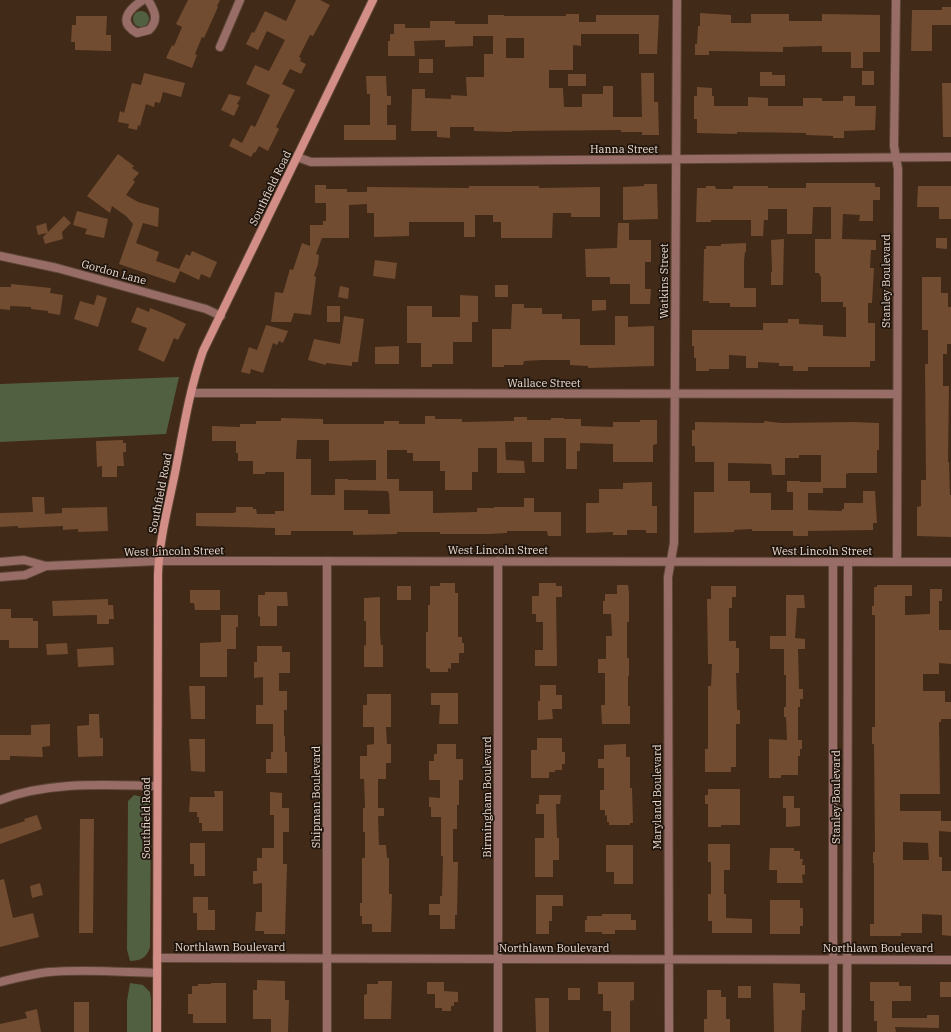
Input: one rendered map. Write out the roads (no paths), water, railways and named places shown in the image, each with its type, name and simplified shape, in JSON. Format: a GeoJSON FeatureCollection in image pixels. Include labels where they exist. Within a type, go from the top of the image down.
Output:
{"type":"FeatureCollection","features":[{"type":"Feature","properties":{"kind":"main road","name":"Southfield Road"},"geometry":{"type":"LineString","coordinates":[[157,1032],[158,561],[191,393],[204,351],[373,0]]}},
{"type":"Feature","properties":{"kind":"street"},"geometry":{"type":"LineString","coordinates":[[143,0],[131,8],[126,19],[130,28],[138,33],[149,30],[155,21],[156,16],[148,0]]}},
{"type":"Feature","properties":{"kind":"street"},"geometry":{"type":"LineString","coordinates":[[220,47],[240,0]]}},
{"type":"Feature","properties":{"kind":"street","name":"Watkins Street"},"geometry":{"type":"LineString","coordinates":[[672,561],[674,537],[676,0]]}},
{"type":"Feature","properties":{"kind":"street","name":"Stanley Boulevard"},"geometry":{"type":"LineString","coordinates":[[896,0],[894,146],[898,169],[897,562]]}},
{"type":"Feature","properties":{"kind":"street","name":"Hanna Street"},"geometry":{"type":"LineString","coordinates":[[297,156],[311,162],[951,157]]}},
{"type":"Feature","properties":{"kind":"street","name":"Gordon Lane"},"geometry":{"type":"LineString","coordinates":[[0,256],[56,268],[199,307],[221,316]]}},
{"type":"Feature","properties":{"kind":"street","name":"Wallace Street"},"geometry":{"type":"LineString","coordinates":[[191,393],[897,394]]}},
{"type":"Feature","properties":{"kind":"street","name":"West Lincoln Street"},"geometry":{"type":"LineString","coordinates":[[0,562],[24,560],[46,566],[158,561],[951,562]]}},
{"type":"Feature","properties":{"kind":"street","name":"Shipman Boulevard"},"geometry":{"type":"LineString","coordinates":[[327,561],[328,1032]]}},
{"type":"Feature","properties":{"kind":"street","name":"Birmingham Boulevard"},"geometry":{"type":"LineString","coordinates":[[498,561],[498,1032]]}},
{"type":"Feature","properties":{"kind":"street","name":"Maryland Boulevard"},"geometry":{"type":"LineString","coordinates":[[669,1032],[668,577],[672,561]]}},
{"type":"Feature","properties":{"kind":"street","name":"Stanley Boulevard"},"geometry":{"type":"LineString","coordinates":[[832,1032],[833,562]]}},
{"type":"Feature","properties":{"kind":"street","name":"Stanley Boulevard"},"geometry":{"type":"LineString","coordinates":[[847,1032],[848,562]]}},
{"type":"Feature","properties":{"kind":"street","name":"West Lincoln Street"},"geometry":{"type":"LineString","coordinates":[[0,576],[25,575],[46,566]]}},
{"type":"Feature","properties":{"kind":"street"},"geometry":{"type":"LineString","coordinates":[[832,781],[847,781]]}},
{"type":"Feature","properties":{"kind":"street"},"geometry":{"type":"LineString","coordinates":[[0,800],[26,792],[52,788],[95,785],[157,786]]}},
{"type":"Feature","properties":{"kind":"street","name":"Northlawn Boulevard"},"geometry":{"type":"LineString","coordinates":[[157,958],[951,960]]}},
{"type":"Feature","properties":{"kind":"street"},"geometry":{"type":"LineString","coordinates":[[0,982],[48,972],[72,971],[157,973]]}}]}
